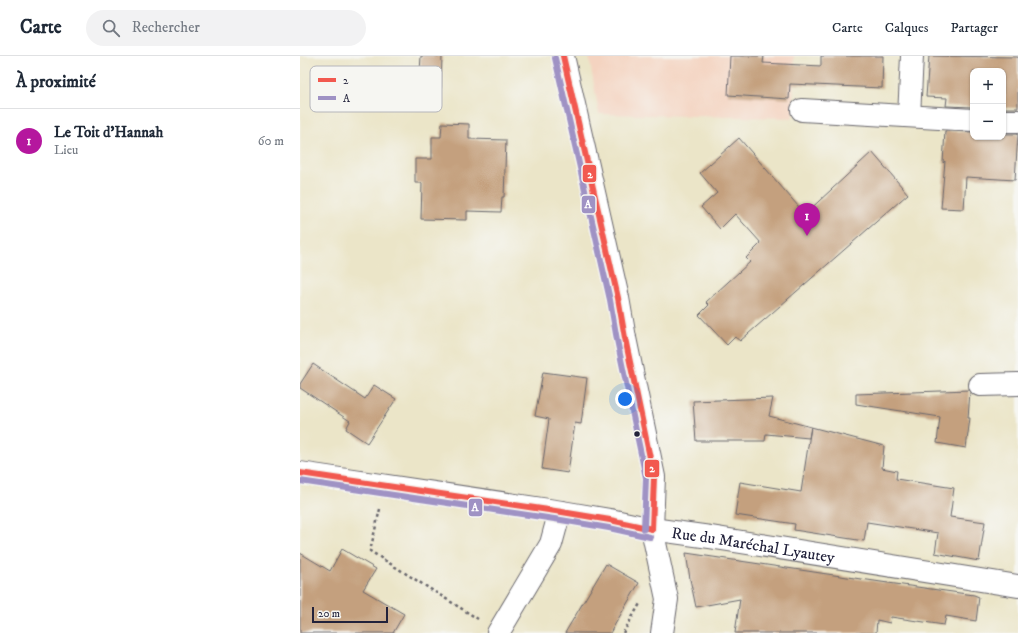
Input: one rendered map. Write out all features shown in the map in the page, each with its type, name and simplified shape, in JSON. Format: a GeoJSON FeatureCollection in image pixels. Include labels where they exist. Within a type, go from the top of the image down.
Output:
{"type":"FeatureCollection","features":[{"type":"Feature","properties":{"kind":"street"},"geometry":{"type":"LineString","coordinates":[[563,56],[618,298],[654,477],[652,529],[667,599],[662,633]]}},
{"type":"Feature","properties":{"kind":"street"},"geometry":{"type":"LineString","coordinates":[[909,116],[912,56]]}},
{"type":"Feature","properties":{"kind":"street"},"geometry":{"type":"LineString","coordinates":[[802,110],[970,120]]}},
{"type":"Feature","properties":{"kind":"street"},"geometry":{"type":"LineString","coordinates":[[1006,121],[1018,121]]}},
{"type":"Feature","properties":{"kind":"street"},"geometry":{"type":"LineString","coordinates":[[980,385],[1018,384]]}},
{"type":"Feature","properties":{"kind":"street","name":"Rue du Maréchal Lyautey"},"geometry":{"type":"LineString","coordinates":[[300,473],[562,512],[652,529],[1018,586]]}},
{"type":"Feature","properties":{"kind":"street"},"geometry":{"type":"LineString","coordinates":[[499,633],[551,544],[562,512]]}},
{"type":"Feature","properties":{"kind":"path"},"geometry":{"type":"LineString","coordinates":[[386,486],[370,551],[499,633]]}},
{"type":"Feature","properties":{"kind":"shaded area"},"geometry":{"type":"Polygon","coordinates":[[[589,56],[794,56],[793,118],[599,114],[589,56]]]}},
{"type":"Feature","properties":{"kind":"building"},"geometry":{"type":"Polygon","coordinates":[[[421,56],[442,56],[442,66],[420,66],[421,56]]]}},
{"type":"Feature","properties":{"kind":"building"},"geometry":{"type":"Polygon","coordinates":[[[730,56],[764,56],[763,63],[821,66],[821,56],[883,56],[882,88],[790,84],[789,99],[728,95],[730,56]]]}},
{"type":"Feature","properties":{"kind":"building"},"geometry":{"type":"Polygon","coordinates":[[[929,56],[1018,57],[1018,108],[1006,108],[1006,68],[970,68],[970,107],[946,106],[947,98],[926,97],[929,56]]]}},
{"type":"Feature","properties":{"kind":"building"},"geometry":{"type":"Polygon","coordinates":[[[442,123],[469,124],[469,139],[506,140],[504,197],[502,197],[501,212],[467,211],[467,220],[421,219],[422,183],[415,183],[415,159],[432,159],[432,137],[441,137],[442,123]]]}},
{"type":"Feature","properties":{"kind":"building"},"geometry":{"type":"Polygon","coordinates":[[[945,131],[970,132],[970,140],[1006,140],[1006,134],[1018,134],[1015,180],[966,177],[964,209],[941,208],[945,161],[943,163],[945,131]]]}},
{"type":"Feature","properties":{"kind":"building"},"geometry":{"type":"Polygon","coordinates":[[[739,138],[805,214],[872,152],[908,194],[740,341],[735,337],[727,345],[699,315],[709,305],[706,302],[750,262],[746,258],[761,243],[735,214],[720,229],[701,207],[717,193],[700,173],[739,138]]]}},
{"type":"Feature","properties":{"kind":"building"},"geometry":{"type":"Polygon","coordinates":[[[313,364],[365,399],[374,385],[396,399],[367,443],[346,429],[350,421],[300,388],[300,384],[313,364]]]}},
{"type":"Feature","properties":{"kind":"building"},"geometry":{"type":"Polygon","coordinates":[[[543,372],[587,378],[581,424],[575,423],[568,473],[542,469],[549,419],[535,416],[543,372]]]}},
{"type":"Feature","properties":{"kind":"building"},"geometry":{"type":"Polygon","coordinates":[[[969,390],[968,418],[970,418],[966,448],[937,443],[940,417],[856,404],[856,394],[969,390]]]}},
{"type":"Feature","properties":{"kind":"building"},"geometry":{"type":"Polygon","coordinates":[[[773,398],[769,416],[811,427],[809,438],[766,434],[765,441],[696,441],[693,401],[773,398]]]}},
{"type":"Feature","properties":{"kind":"building"},"geometry":{"type":"Polygon","coordinates":[[[811,427],[884,446],[882,468],[897,471],[896,479],[954,488],[950,517],[985,522],[979,561],[935,553],[938,533],[867,522],[864,541],[794,530],[795,524],[735,515],[740,482],[801,492],[811,427]]]}},
{"type":"Feature","properties":{"kind":"building"},"geometry":{"type":"Polygon","coordinates":[[[342,549],[376,569],[363,590],[404,614],[393,633],[300,633],[300,553],[330,571],[342,549]]]}},
{"type":"Feature","properties":{"kind":"building"},"geometry":{"type":"Polygon","coordinates":[[[686,553],[974,595],[979,597],[976,621],[946,616],[944,625],[891,617],[890,623],[877,620],[876,633],[735,633],[740,599],[696,607],[686,553]]]}},
{"type":"Feature","properties":{"kind":"building"},"geometry":{"type":"Polygon","coordinates":[[[606,564],[639,583],[610,633],[565,633],[606,564]]]}},
{"type":"Feature","properties":{"kind":"transit line","name":"2"},"geometry":{"type":"LineString","coordinates":[[563,56],[618,298],[654,477],[652,529]]}},
{"type":"Feature","properties":{"kind":"transit line","name":"A"},"geometry":{"type":"LineString","coordinates":[[555,58],[610,300],[646,478],[644,529]]}},
{"type":"Feature","properties":{"kind":"transit line","name":"2"},"geometry":{"type":"LineString","coordinates":[[300,473],[562,512],[652,529]]}},
{"type":"Feature","properties":{"kind":"transit line","name":"A"},"geometry":{"type":"LineString","coordinates":[[300,481],[561,520],[650,537]]}},
{"type":"Feature","properties":{"kind":"place","name":"Le Toit d'Hannah"},"geometry":{"type":"Point","coordinates":[807,236]}}]}
